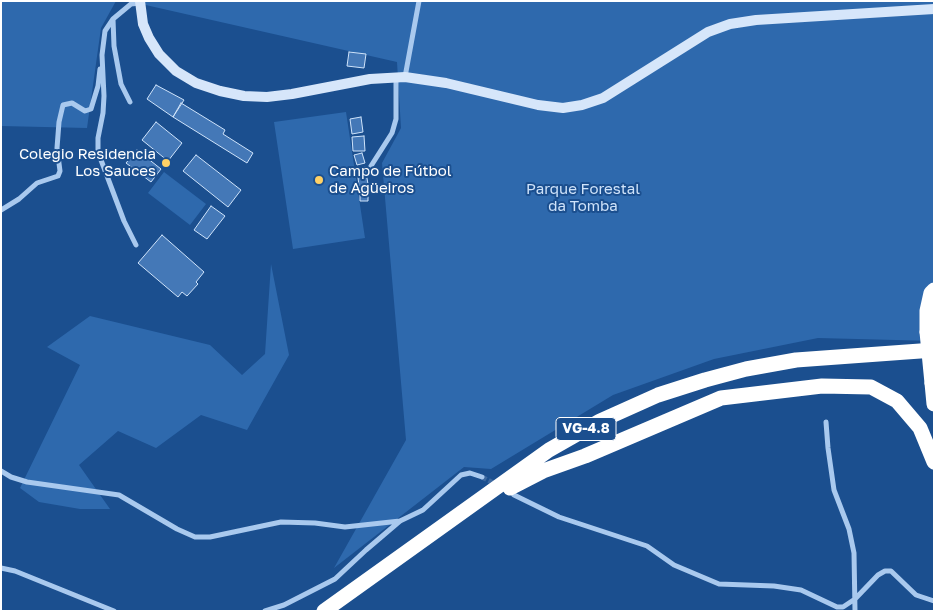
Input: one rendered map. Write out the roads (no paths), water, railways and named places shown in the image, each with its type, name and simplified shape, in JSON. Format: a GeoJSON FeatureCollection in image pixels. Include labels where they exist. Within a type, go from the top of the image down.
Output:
{"type":"FeatureCollection","features":[{"type":"Feature","properties":{"kind":"highway"},"geometry":{"type":"LineString","coordinates":[[934,290],[931,294],[927,311],[934,404]]}},
{"type":"Feature","properties":{"kind":"highway"},"geometry":{"type":"LineString","coordinates":[[836,356],[934,350]]}},
{"type":"Feature","properties":{"kind":"highway","name":"VG-4.8"},"geometry":{"type":"LineString","coordinates":[[324,611],[549,450],[600,421],[658,395],[746,369],[796,360],[836,356],[934,359]]}},
{"type":"Feature","properties":{"kind":"highway"},"geometry":{"type":"LineString","coordinates":[[370,578],[407,560],[520,482],[721,398],[822,386],[871,388],[897,401],[903,408],[920,428],[934,462]]}},
{"type":"Feature","properties":{"kind":"street"},"geometry":{"type":"LineString","coordinates":[[371,166],[392,133],[396,119],[400,77],[419,1]]}},
{"type":"Feature","properties":{"kind":"street"},"geometry":{"type":"LineString","coordinates":[[1,210],[19,199],[37,183],[58,176],[60,171],[57,148],[59,122],[63,105],[72,103],[85,111],[91,109],[98,86],[105,31],[113,19],[131,4],[140,2],[143,24],[148,38],[159,54],[182,75],[196,83],[220,91],[244,96],[267,97],[370,79],[400,77],[446,83],[538,106],[563,108],[582,105],[604,98],[708,32],[730,24],[756,20],[934,9]]}},
{"type":"Feature","properties":{"kind":"street"},"geometry":{"type":"LineString","coordinates":[[113,19],[114,46],[121,84],[130,102]]}},
{"type":"Feature","properties":{"kind":"street"},"geometry":{"type":"LineString","coordinates":[[102,55],[104,96],[98,152],[124,221],[136,245]]}},
{"type":"Feature","properties":{"kind":"street"},"geometry":{"type":"LineString","coordinates":[[826,422],[834,490],[848,529],[854,553],[855,611]]}},
{"type":"Feature","properties":{"kind":"street"},"geometry":{"type":"LineString","coordinates":[[1,471],[11,477],[28,482],[119,495],[195,537],[210,537],[281,522],[315,523],[345,528],[400,521]]}},
{"type":"Feature","properties":{"kind":"street"},"geometry":{"type":"LineString","coordinates":[[265,611],[284,605],[335,580],[400,521],[423,510],[461,475],[470,473],[482,478]]}},
{"type":"Feature","properties":{"kind":"street"},"geometry":{"type":"LineString","coordinates":[[514,495],[559,517],[646,546],[674,566],[719,584],[774,586],[801,590],[837,607],[843,607],[854,599],[878,575],[885,571],[891,571],[916,595],[934,601]]}},
{"type":"Feature","properties":{"kind":"street"},"geometry":{"type":"LineString","coordinates":[[1,568],[114,611]]}},
{"type":"Feature","properties":{"kind":"tunnel"},"geometry":{"type":"LineString","coordinates":[[482,477],[495,484]]}},
{"type":"Feature","properties":{"kind":"place","name":"Colegio Residencia Los Sauces"},"geometry":{"type":"Point","coordinates":[166,163]}},
{"type":"Feature","properties":{"kind":"place","name":"Campo de Fútbol de Agüeiros"},"geometry":{"type":"Point","coordinates":[319,180]}},
{"type":"Feature","properties":{"kind":"park label","name":"Parque Forestal da Tomba"},"geometry":{"type":"Point","coordinates":[583,198]}}]}
